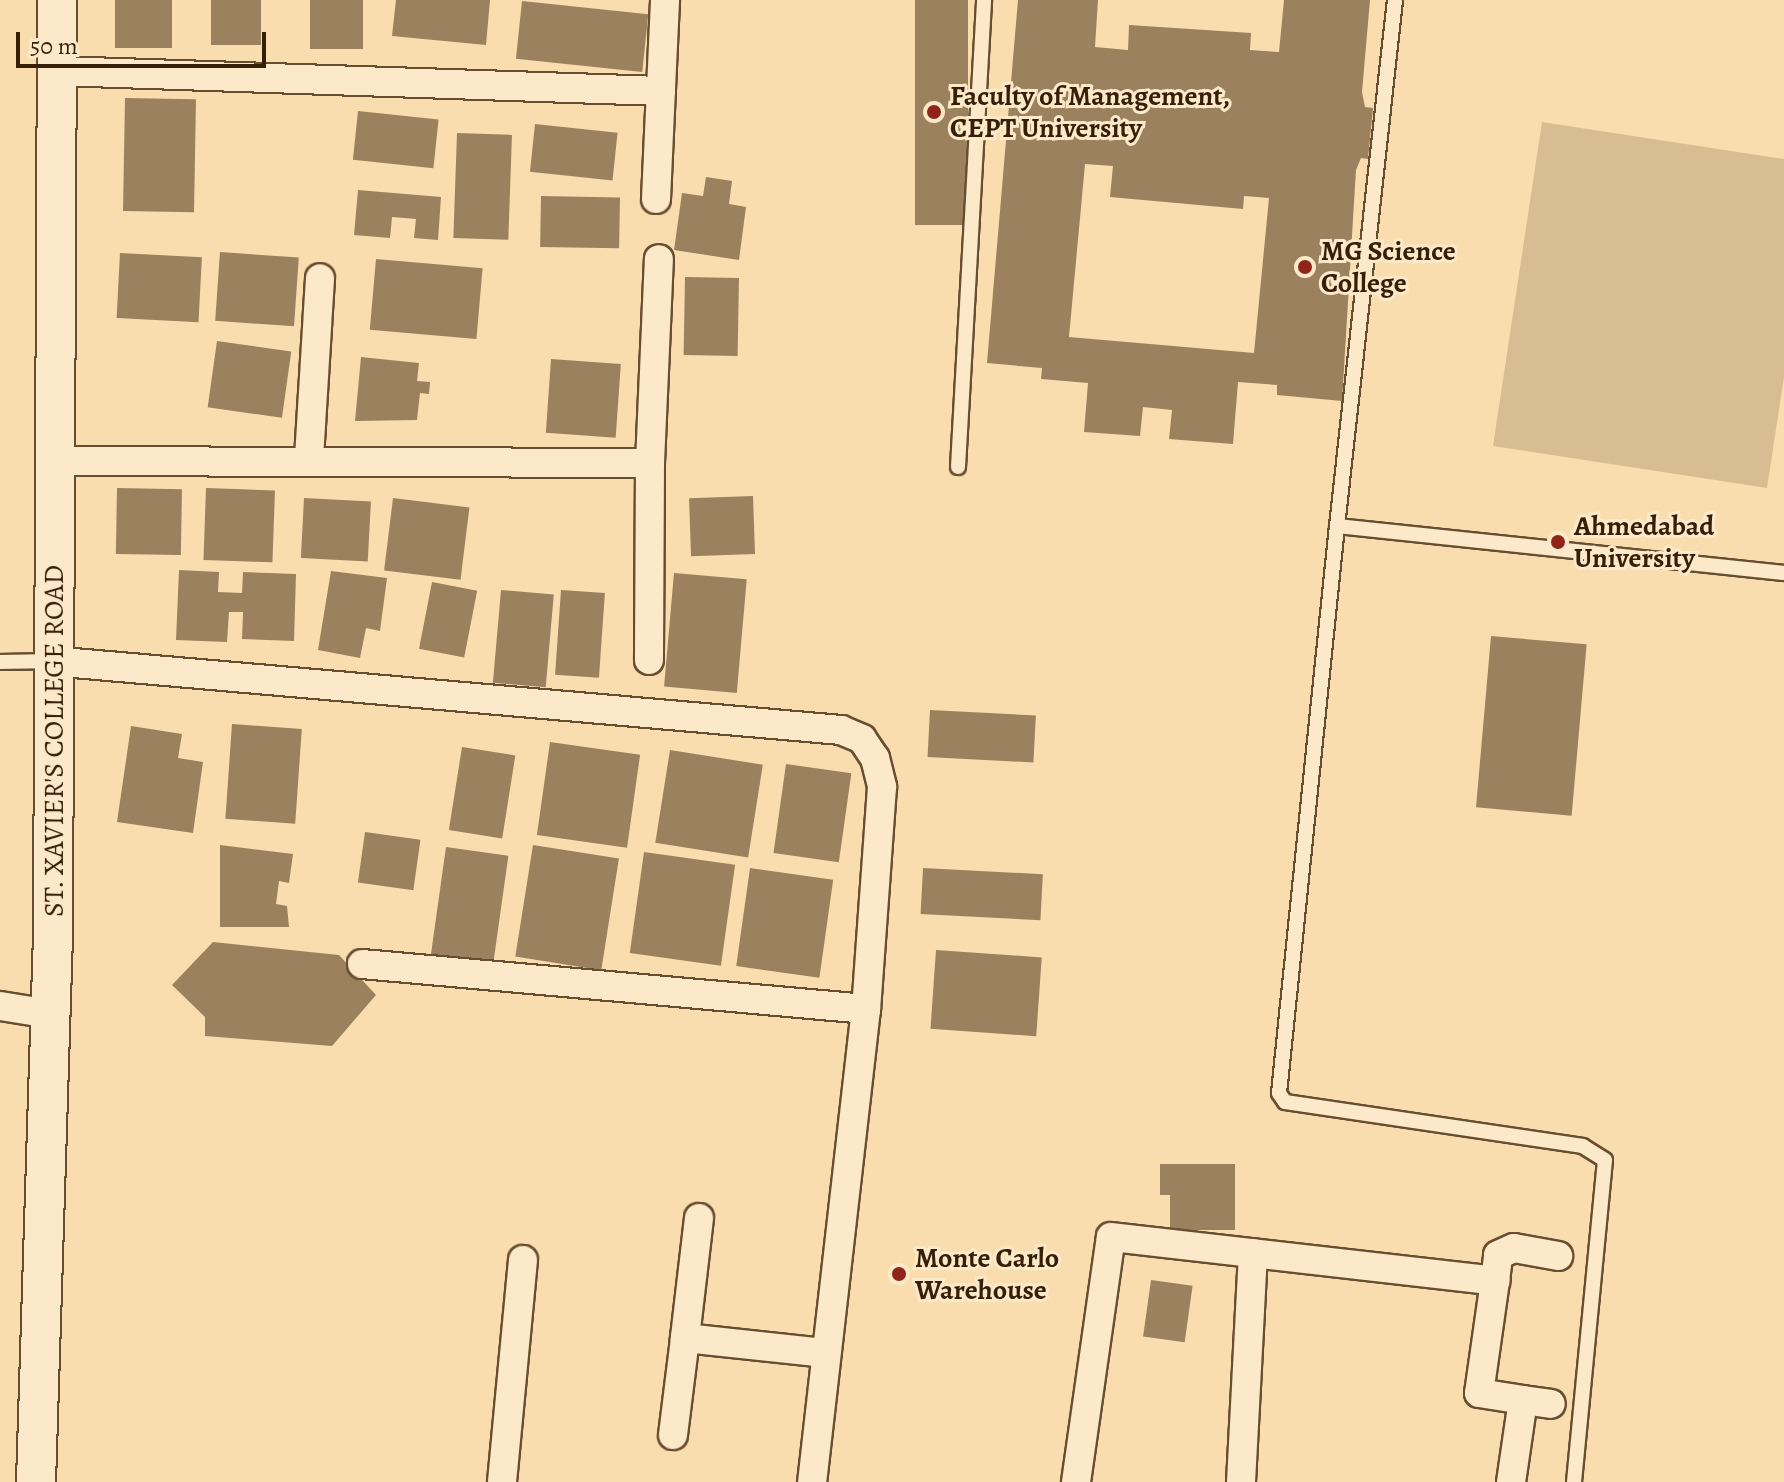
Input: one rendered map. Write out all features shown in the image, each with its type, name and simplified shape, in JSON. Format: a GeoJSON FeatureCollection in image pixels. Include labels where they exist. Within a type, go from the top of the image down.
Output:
{"type":"FeatureCollection","features":[{"type":"Feature","properties":{"kind":"street","name":"ST. XAVIER'S COLLEGE ROAD"},"geometry":{"type":"LineString","coordinates":[[36,1482],[50,1014],[51,661],[57,461],[57,0]]}},
{"type":"Feature","properties":{"kind":"street"},"geometry":{"type":"LineString","coordinates":[[656,199],[665,0]]}},
{"type":"Feature","properties":{"kind":"street"},"geometry":{"type":"LineString","coordinates":[[58,71],[661,91]]}},
{"type":"Feature","properties":{"kind":"street"},"geometry":{"type":"LineString","coordinates":[[649,660],[650,463],[659,259]]}},
{"type":"Feature","properties":{"kind":"street"},"geometry":{"type":"LineString","coordinates":[[309,458],[320,278]]}},
{"type":"Feature","properties":{"kind":"street"},"geometry":{"type":"LineString","coordinates":[[57,461],[309,458],[650,463]]}},
{"type":"Feature","properties":{"kind":"street"},"geometry":{"type":"LineString","coordinates":[[51,661],[825,729],[862,739],[875,758],[882,787],[866,1009],[812,1482]]}},
{"type":"Feature","properties":{"kind":"street"},"geometry":{"type":"LineString","coordinates":[[362,964],[866,1009]]}},
{"type":"Feature","properties":{"kind":"street"},"geometry":{"type":"LineString","coordinates":[[0,1006],[50,1014]]}},
{"type":"Feature","properties":{"kind":"street"},"geometry":{"type":"LineString","coordinates":[[673,1435],[699,1218]]}},
{"type":"Feature","properties":{"kind":"street"},"geometry":{"type":"LineString","coordinates":[[1076,1482],[1111,1237],[1495,1281]]}},
{"type":"Feature","properties":{"kind":"street"},"geometry":{"type":"LineString","coordinates":[[1551,1404],[1479,1393],[1498,1255],[1514,1248],[1558,1256]]}},
{"type":"Feature","properties":{"kind":"street"},"geometry":{"type":"LineString","coordinates":[[1241,1482],[1253,1253]]}},
{"type":"Feature","properties":{"kind":"street"},"geometry":{"type":"LineString","coordinates":[[502,1482],[523,1260]]}},
{"type":"Feature","properties":{"kind":"street"},"geometry":{"type":"LineString","coordinates":[[685,1338],[826,1353]]}},
{"type":"Feature","properties":{"kind":"street"},"geometry":{"type":"LineString","coordinates":[[1511,1482],[1523,1400]]}},
{"type":"Feature","properties":{"kind":"lane"},"geometry":{"type":"LineString","coordinates":[[958,467],[984,0]]}},
{"type":"Feature","properties":{"kind":"lane"},"geometry":{"type":"LineString","coordinates":[[1395,0],[1279,1093],[1285,1102],[1583,1146],[1605,1160],[1574,1482]]}},
{"type":"Feature","properties":{"kind":"lane"},"geometry":{"type":"LineString","coordinates":[[1337,526],[1784,573]]}},
{"type":"Feature","properties":{"kind":"lane"},"geometry":{"type":"LineString","coordinates":[[0,662],[51,661]]}},
{"type":"Feature","properties":{"kind":"shaded area"},"geometry":{"type":"Polygon","coordinates":[[[1542,122],[1784,159],[1784,377],[1767,488],[1493,446],[1542,122]]]}},
{"type":"Feature","properties":{"kind":"building"},"geometry":{"type":"Polygon","coordinates":[[[115,0],[172,0],[172,48],[115,48],[115,0]]]}},
{"type":"Feature","properties":{"kind":"building"},"geometry":{"type":"Polygon","coordinates":[[[211,0],[261,0],[261,45],[211,45],[211,0]]]}},
{"type":"Feature","properties":{"kind":"building"},"geometry":{"type":"Polygon","coordinates":[[[310,0],[363,0],[363,49],[310,49],[310,0]]]}},
{"type":"Feature","properties":{"kind":"building"},"geometry":{"type":"Polygon","coordinates":[[[396,0],[490,0],[486,45],[392,36],[396,0]]]}},
{"type":"Feature","properties":{"kind":"building","name":"Faculty of Management, CEPT University"},"geometry":{"type":"Polygon","coordinates":[[[915,0],[968,0],[968,225],[915,225],[915,0]]]}},
{"type":"Feature","properties":{"kind":"building","name":"MG Science College"},"geometry":{"type":"Polygon","coordinates":[[[1018,0],[1098,0],[1095,47],[1128,50],[1129,25],[1251,33],[1250,50],[1279,52],[1284,0],[1370,0],[1362,92],[1365,107],[1373,108],[1368,159],[1361,158],[1356,170],[1342,401],[1277,395],[1277,385],[1238,382],[1233,444],[1169,439],[1172,410],[1143,407],[1140,436],[1084,432],[1088,383],[1041,379],[1042,368],[987,363],[1018,0]],[[1085,164],[1069,337],[1254,353],[1269,198],[1244,196],[1243,209],[1110,197],[1113,166],[1085,164]]]}},
{"type":"Feature","properties":{"kind":"building"},"geometry":{"type":"Polygon","coordinates":[[[522,1],[648,14],[642,72],[516,59],[522,1]]]}},
{"type":"Feature","properties":{"kind":"building"},"geometry":{"type":"Polygon","coordinates":[[[125,98],[196,99],[194,212],[123,211],[125,98]]]}},
{"type":"Feature","properties":{"kind":"building"},"geometry":{"type":"Polygon","coordinates":[[[358,111],[439,119],[433,168],[353,160],[358,111]]]}},
{"type":"Feature","properties":{"kind":"building"},"geometry":{"type":"Polygon","coordinates":[[[535,124],[618,133],[613,180],[530,172],[535,124]]]}},
{"type":"Feature","properties":{"kind":"building"},"geometry":{"type":"Polygon","coordinates":[[[457,133],[512,135],[508,240],[453,238],[457,133]]]}},
{"type":"Feature","properties":{"kind":"building"},"geometry":{"type":"Polygon","coordinates":[[[706,177],[732,181],[729,204],[746,207],[739,260],[674,250],[682,193],[703,196],[706,177]]]}},
{"type":"Feature","properties":{"kind":"building"},"geometry":{"type":"Polygon","coordinates":[[[358,190],[441,197],[438,240],[414,238],[416,219],[392,217],[390,238],[354,235],[358,190]]]}},
{"type":"Feature","properties":{"kind":"building"},"geometry":{"type":"Polygon","coordinates":[[[541,196],[620,197],[619,248],[540,247],[541,196]]]}},
{"type":"Feature","properties":{"kind":"building"},"geometry":{"type":"Polygon","coordinates":[[[220,252],[299,258],[294,326],[215,321],[220,252]]]}},
{"type":"Feature","properties":{"kind":"building"},"geometry":{"type":"Polygon","coordinates":[[[120,253],[202,257],[198,322],[117,318],[120,253]]]}},
{"type":"Feature","properties":{"kind":"building"},"geometry":{"type":"Polygon","coordinates":[[[376,259],[483,268],[476,339],[370,330],[376,259]]]}},
{"type":"Feature","properties":{"kind":"building"},"geometry":{"type":"Polygon","coordinates":[[[685,277],[739,278],[738,356],[684,355],[685,277]]]}},
{"type":"Feature","properties":{"kind":"building"},"geometry":{"type":"Polygon","coordinates":[[[217,341],[291,351],[282,418],[208,407],[217,341]]]}},
{"type":"Feature","properties":{"kind":"building"},"geometry":{"type":"Polygon","coordinates":[[[361,357],[419,363],[417,381],[430,382],[429,394],[420,393],[417,420],[355,421],[361,357]]]}},
{"type":"Feature","properties":{"kind":"building"},"geometry":{"type":"Polygon","coordinates":[[[551,359],[621,364],[616,438],[546,433],[551,359]]]}},
{"type":"Feature","properties":{"kind":"building"},"geometry":{"type":"Polygon","coordinates":[[[117,488],[182,489],[181,555],[116,554],[117,488]]]}},
{"type":"Feature","properties":{"kind":"building"},"geometry":{"type":"Polygon","coordinates":[[[206,488],[275,490],[272,562],[203,560],[206,488]]]}},
{"type":"Feature","properties":{"kind":"building"},"geometry":{"type":"Polygon","coordinates":[[[753,496],[755,554],[691,556],[689,498],[753,496]]]}},
{"type":"Feature","properties":{"kind":"building"},"geometry":{"type":"Polygon","coordinates":[[[304,498],[371,502],[368,561],[301,558],[304,498]]]}},
{"type":"Feature","properties":{"kind":"building"},"geometry":{"type":"Polygon","coordinates":[[[393,498],[469,507],[461,580],[384,570],[393,498]]]}},
{"type":"Feature","properties":{"kind":"building"},"geometry":{"type":"Polygon","coordinates":[[[179,570],[219,572],[218,592],[242,593],[243,572],[296,574],[294,641],[242,639],[243,612],[229,612],[227,642],[176,640],[179,570]]]}},
{"type":"Feature","properties":{"kind":"building"},"geometry":{"type":"Polygon","coordinates":[[[331,571],[387,578],[380,631],[366,628],[360,658],[318,650],[331,571]]]}},
{"type":"Feature","properties":{"kind":"building"},"geometry":{"type":"Polygon","coordinates":[[[674,573],[747,579],[737,693],[664,687],[674,573]]]}},
{"type":"Feature","properties":{"kind":"building"},"geometry":{"type":"Polygon","coordinates":[[[432,582],[477,591],[464,658],[419,649],[432,582]]]}},
{"type":"Feature","properties":{"kind":"building"},"geometry":{"type":"Polygon","coordinates":[[[501,590],[554,595],[546,687],[493,683],[501,590]]]}},
{"type":"Feature","properties":{"kind":"building"},"geometry":{"type":"Polygon","coordinates":[[[561,590],[605,593],[599,678],[555,675],[561,590]]]}},
{"type":"Feature","properties":{"kind":"building"},"geometry":{"type":"Polygon","coordinates":[[[1491,636],[1587,644],[1572,816],[1476,807],[1491,636]]]}},
{"type":"Feature","properties":{"kind":"building"},"geometry":{"type":"Polygon","coordinates":[[[930,710],[1036,716],[1033,762],[928,757],[930,710]]]}},
{"type":"Feature","properties":{"kind":"building"},"geometry":{"type":"Polygon","coordinates":[[[232,724],[302,729],[295,824],[225,819],[232,724]]]}},
{"type":"Feature","properties":{"kind":"building"},"geometry":{"type":"Polygon","coordinates":[[[131,726],[182,734],[178,758],[203,762],[193,833],[117,822],[131,726]]]}},
{"type":"Feature","properties":{"kind":"building"},"geometry":{"type":"Polygon","coordinates":[[[550,742],[640,755],[627,848],[537,835],[550,742]]]}},
{"type":"Feature","properties":{"kind":"building"},"geometry":{"type":"Polygon","coordinates":[[[462,747],[515,755],[502,838],[449,830],[462,747]]]}},
{"type":"Feature","properties":{"kind":"building"},"geometry":{"type":"Polygon","coordinates":[[[670,750],[763,765],[748,858],[655,843],[670,750]]]}},
{"type":"Feature","properties":{"kind":"building"},"geometry":{"type":"Polygon","coordinates":[[[786,764],[851,773],[839,862],[773,853],[786,764]]]}},
{"type":"Feature","properties":{"kind":"building"},"geometry":{"type":"Polygon","coordinates":[[[365,832],[420,840],[413,890],[358,883],[365,832]]]}},
{"type":"Feature","properties":{"kind":"building"},"geometry":{"type":"Polygon","coordinates":[[[220,845],[293,854],[289,883],[279,881],[276,904],[287,906],[289,927],[220,927],[220,845]]]}},
{"type":"Feature","properties":{"kind":"building"},"geometry":{"type":"Polygon","coordinates":[[[533,845],[619,859],[601,970],[515,957],[533,845]]]}},
{"type":"Feature","properties":{"kind":"building"},"geometry":{"type":"Polygon","coordinates":[[[446,847],[508,856],[493,963],[431,954],[446,847]]]}},
{"type":"Feature","properties":{"kind":"building"},"geometry":{"type":"Polygon","coordinates":[[[644,852],[735,865],[721,966],[630,953],[644,852]]]}},
{"type":"Feature","properties":{"kind":"building"},"geometry":{"type":"Polygon","coordinates":[[[750,868],[833,880],[819,978],[736,966],[750,868]]]}},
{"type":"Feature","properties":{"kind":"building"},"geometry":{"type":"Polygon","coordinates":[[[923,868],[1043,874],[1040,920],[921,914],[923,868]]]}},
{"type":"Feature","properties":{"kind":"building"},"geometry":{"type":"Polygon","coordinates":[[[213,942],[339,955],[376,995],[332,1046],[205,1036],[205,1017],[172,985],[213,942]]]}},
{"type":"Feature","properties":{"kind":"building"},"geometry":{"type":"Polygon","coordinates":[[[936,950],[1042,957],[1036,1036],[930,1029],[936,950]]]}},
{"type":"Feature","properties":{"kind":"building"},"geometry":{"type":"Polygon","coordinates":[[[1160,1164],[1235,1164],[1235,1230],[1170,1230],[1170,1195],[1160,1195],[1160,1164]]]}},
{"type":"Feature","properties":{"kind":"building"},"geometry":{"type":"Polygon","coordinates":[[[1151,1280],[1193,1286],[1185,1342],[1143,1336],[1151,1280]]]}},
{"type":"Feature","properties":{"kind":"place","name":"Faculty of Management, CEPT University"},"geometry":{"type":"Point","coordinates":[934,112]}},
{"type":"Feature","properties":{"kind":"place","name":"MG Science College"},"geometry":{"type":"Point","coordinates":[1305,267]}},
{"type":"Feature","properties":{"kind":"place","name":"Ahmedabad University"},"geometry":{"type":"Point","coordinates":[1558,542]}},
{"type":"Feature","properties":{"kind":"place","name":"Monte Carlo Warehouse"},"geometry":{"type":"Point","coordinates":[899,1274]}}]}
